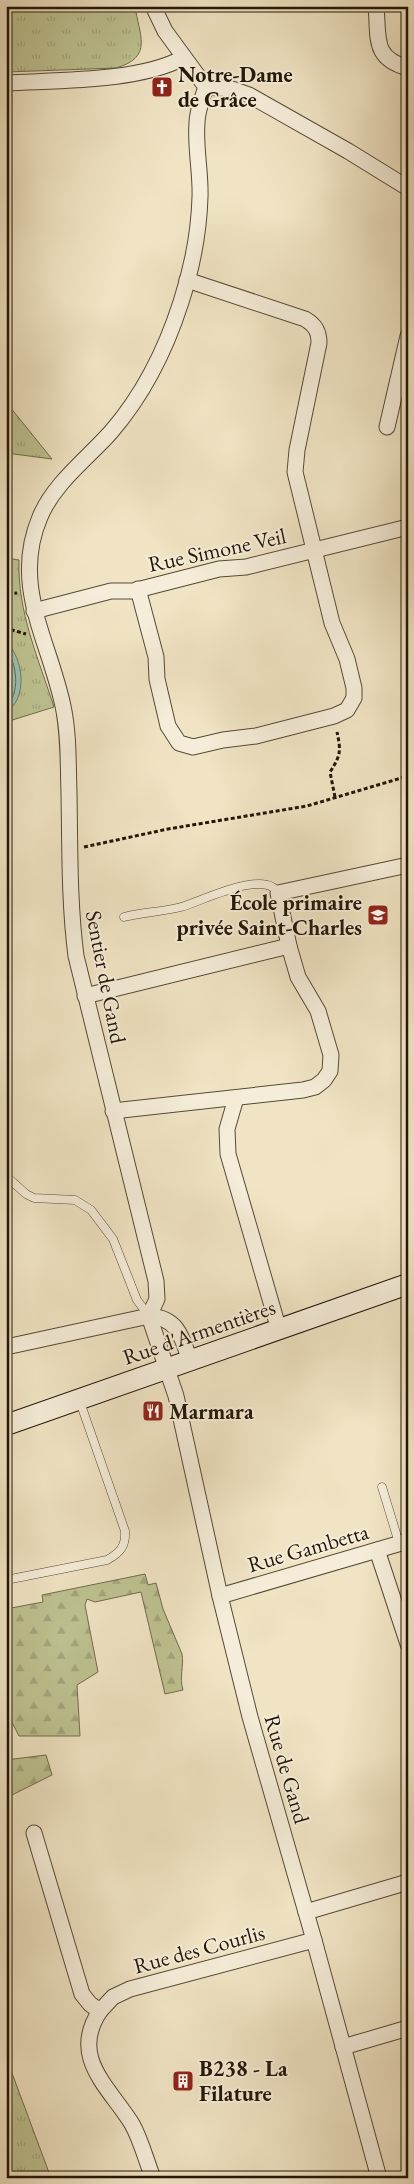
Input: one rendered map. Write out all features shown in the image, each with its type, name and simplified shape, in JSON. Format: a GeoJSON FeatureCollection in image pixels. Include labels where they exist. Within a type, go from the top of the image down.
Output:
{"type":"FeatureCollection","features":[{"type":"Feature","properties":{"kind":"main road","name":"Rue d'Armentières"},"geometry":{"type":"LineString","coordinates":[[6,1425],[408,1284]]}},
{"type":"Feature","properties":{"kind":"street"},"geometry":{"type":"LineString","coordinates":[[153,6],[165,32],[206,87],[225,87],[241,91],[314,131],[408,188]]}},
{"type":"Feature","properties":{"kind":"street"},"geometry":{"type":"LineString","coordinates":[[376,6],[382,53],[390,62],[408,68]]}},
{"type":"Feature","properties":{"kind":"street"},"geometry":{"type":"LineString","coordinates":[[6,83],[80,79],[151,71],[168,66],[183,58]]}},
{"type":"Feature","properties":{"kind":"street","name":"Sentier de Gand"},"geometry":{"type":"LineString","coordinates":[[149,1316],[157,1299],[156,1281],[85,996],[72,926],[66,720],[55,677],[34,611],[30,592],[28,562],[34,532],[43,509],[60,486],[120,422],[137,396],[169,335],[196,246],[200,212],[197,120],[206,87]]}},
{"type":"Feature","properties":{"kind":"street"},"geometry":{"type":"LineString","coordinates":[[138,589],[156,658],[157,679],[168,726],[179,743],[188,747],[199,746],[223,740],[256,736],[334,716],[350,707],[354,698],[354,688],[347,659],[332,623],[296,480],[295,462],[318,343],[318,332],[315,326],[305,319],[187,280]]}},
{"type":"Feature","properties":{"kind":"street"},"geometry":{"type":"LineString","coordinates":[[387,427],[408,336]]}},
{"type":"Feature","properties":{"kind":"street","name":"Rue Simone Veil"},"geometry":{"type":"LineString","coordinates":[[34,611],[111,591],[138,589],[212,570],[246,567],[408,527]]}},
{"type":"Feature","properties":{"kind":"street"},"geometry":{"type":"LineString","coordinates":[[113,1111],[309,1089],[320,1084],[330,1071],[331,1055],[318,1011],[298,977],[278,893],[408,865]]}},
{"type":"Feature","properties":{"kind":"street"},"geometry":{"type":"LineString","coordinates":[[85,996],[290,946]]}},
{"type":"Feature","properties":{"kind":"street"},"geometry":{"type":"LineString","coordinates":[[236,1098],[227,1129],[228,1154],[279,1330]]}},
{"type":"Feature","properties":{"kind":"street"},"geometry":{"type":"LineString","coordinates":[[6,1347],[149,1316],[164,1318],[174,1325],[183,1340],[190,1361]]}},
{"type":"Feature","properties":{"kind":"street","name":"Rue de Gand"},"geometry":{"type":"LineString","coordinates":[[149,1316],[176,1396],[220,1596],[250,1717],[380,2178]]}},
{"type":"Feature","properties":{"kind":"street","name":"Rue Gambetta"},"geometry":{"type":"LineString","coordinates":[[220,1596],[403,1542]]}},
{"type":"Feature","properties":{"kind":"street"},"geometry":{"type":"LineString","coordinates":[[377,1550],[408,1644]]}},
{"type":"Feature","properties":{"kind":"street"},"geometry":{"type":"LineString","coordinates":[[34,1833],[82,1994],[90,2004],[100,2011]]}},
{"type":"Feature","properties":{"kind":"street"},"geometry":{"type":"LineString","coordinates":[[306,1912],[408,1882]]}},
{"type":"Feature","properties":{"kind":"street","name":"Rue des Courlis"},"geometry":{"type":"LineString","coordinates":[[152,2178],[132,2125],[106,2090],[95,2071],[89,2036],[94,2020],[100,2011],[113,1997],[130,1989],[314,1940]]}},
{"type":"Feature","properties":{"kind":"street"},"geometry":{"type":"LineString","coordinates":[[343,2047],[408,2028]]}},
{"type":"Feature","properties":{"kind":"lane"},"geometry":{"type":"LineString","coordinates":[[124,917],[182,906],[236,887],[269,884],[278,893]]}},
{"type":"Feature","properties":{"kind":"lane"},"geometry":{"type":"LineString","coordinates":[[6,1176],[26,1194],[34,1198],[75,1200],[91,1210],[113,1239],[137,1300],[149,1316]]}},
{"type":"Feature","properties":{"kind":"lane"},"geometry":{"type":"LineString","coordinates":[[6,1580],[107,1560],[116,1555],[125,1544],[125,1530],[79,1400]]}},
{"type":"Feature","properties":{"kind":"lane"},"geometry":{"type":"LineString","coordinates":[[382,1487],[403,1542]]}},
{"type":"Feature","properties":{"kind":"path"},"geometry":{"type":"LineString","coordinates":[[6,592],[8,594],[6,598]]}},
{"type":"Feature","properties":{"kind":"path"},"geometry":{"type":"LineString","coordinates":[[6,625],[22,634],[31,632]]}},
{"type":"Feature","properties":{"kind":"path"},"geometry":{"type":"LineString","coordinates":[[334,716],[340,747],[339,758],[330,772],[336,797]]}},
{"type":"Feature","properties":{"kind":"path"},"geometry":{"type":"LineString","coordinates":[[70,850],[168,830],[307,806],[408,776]]}},
{"type":"Feature","properties":{"kind":"green space"},"geometry":{"type":"Polygon","coordinates":[[[6,6],[135,6],[141,35],[140,51],[136,58],[116,68],[6,72],[6,6]]]}},
{"type":"Feature","properties":{"kind":"green space"},"geometry":{"type":"Polygon","coordinates":[[[6,402],[52,459],[6,453],[6,402]]]}},
{"type":"Feature","properties":{"kind":"green space"},"geometry":{"type":"Polygon","coordinates":[[[6,558],[19,560],[19,579],[25,617],[54,707],[6,722],[6,558]]]}},
{"type":"Feature","properties":{"kind":"green space"},"geometry":{"type":"Polygon","coordinates":[[[145,1574],[148,1585],[156,1583],[163,1609],[182,1654],[181,1681],[183,1690],[165,1694],[141,1592],[95,1602],[87,1599],[85,1605],[98,1672],[77,1685],[80,1736],[19,1736],[6,1711],[6,1609],[43,1602],[42,1595],[145,1574]]]}},
{"type":"Feature","properties":{"kind":"green space"},"geometry":{"type":"Polygon","coordinates":[[[46,1755],[52,1775],[6,1798],[6,1760],[46,1755]]]}},
{"type":"Feature","properties":{"kind":"green space"},"geometry":{"type":"Polygon","coordinates":[[[6,2057],[51,2178],[6,2178],[6,2057]]]}},
{"type":"Feature","properties":{"kind":"water"},"geometry":{"type":"Polygon","coordinates":[[[6,642],[17,658],[21,678],[18,698],[6,712],[6,642]]]}},
{"type":"Feature","properties":{"kind":"place","name":"Notre-Dame de Grâce"},"geometry":{"type":"Point","coordinates":[162,87]}},
{"type":"Feature","properties":{"kind":"place","name":"École primaire privée Saint-Charles"},"geometry":{"type":"Point","coordinates":[378,915]}},
{"type":"Feature","properties":{"kind":"place","name":"Marmara"},"geometry":{"type":"Point","coordinates":[153,1411]}},
{"type":"Feature","properties":{"kind":"place","name":"B238 - La Filature"},"geometry":{"type":"Point","coordinates":[183,2081]}}]}
